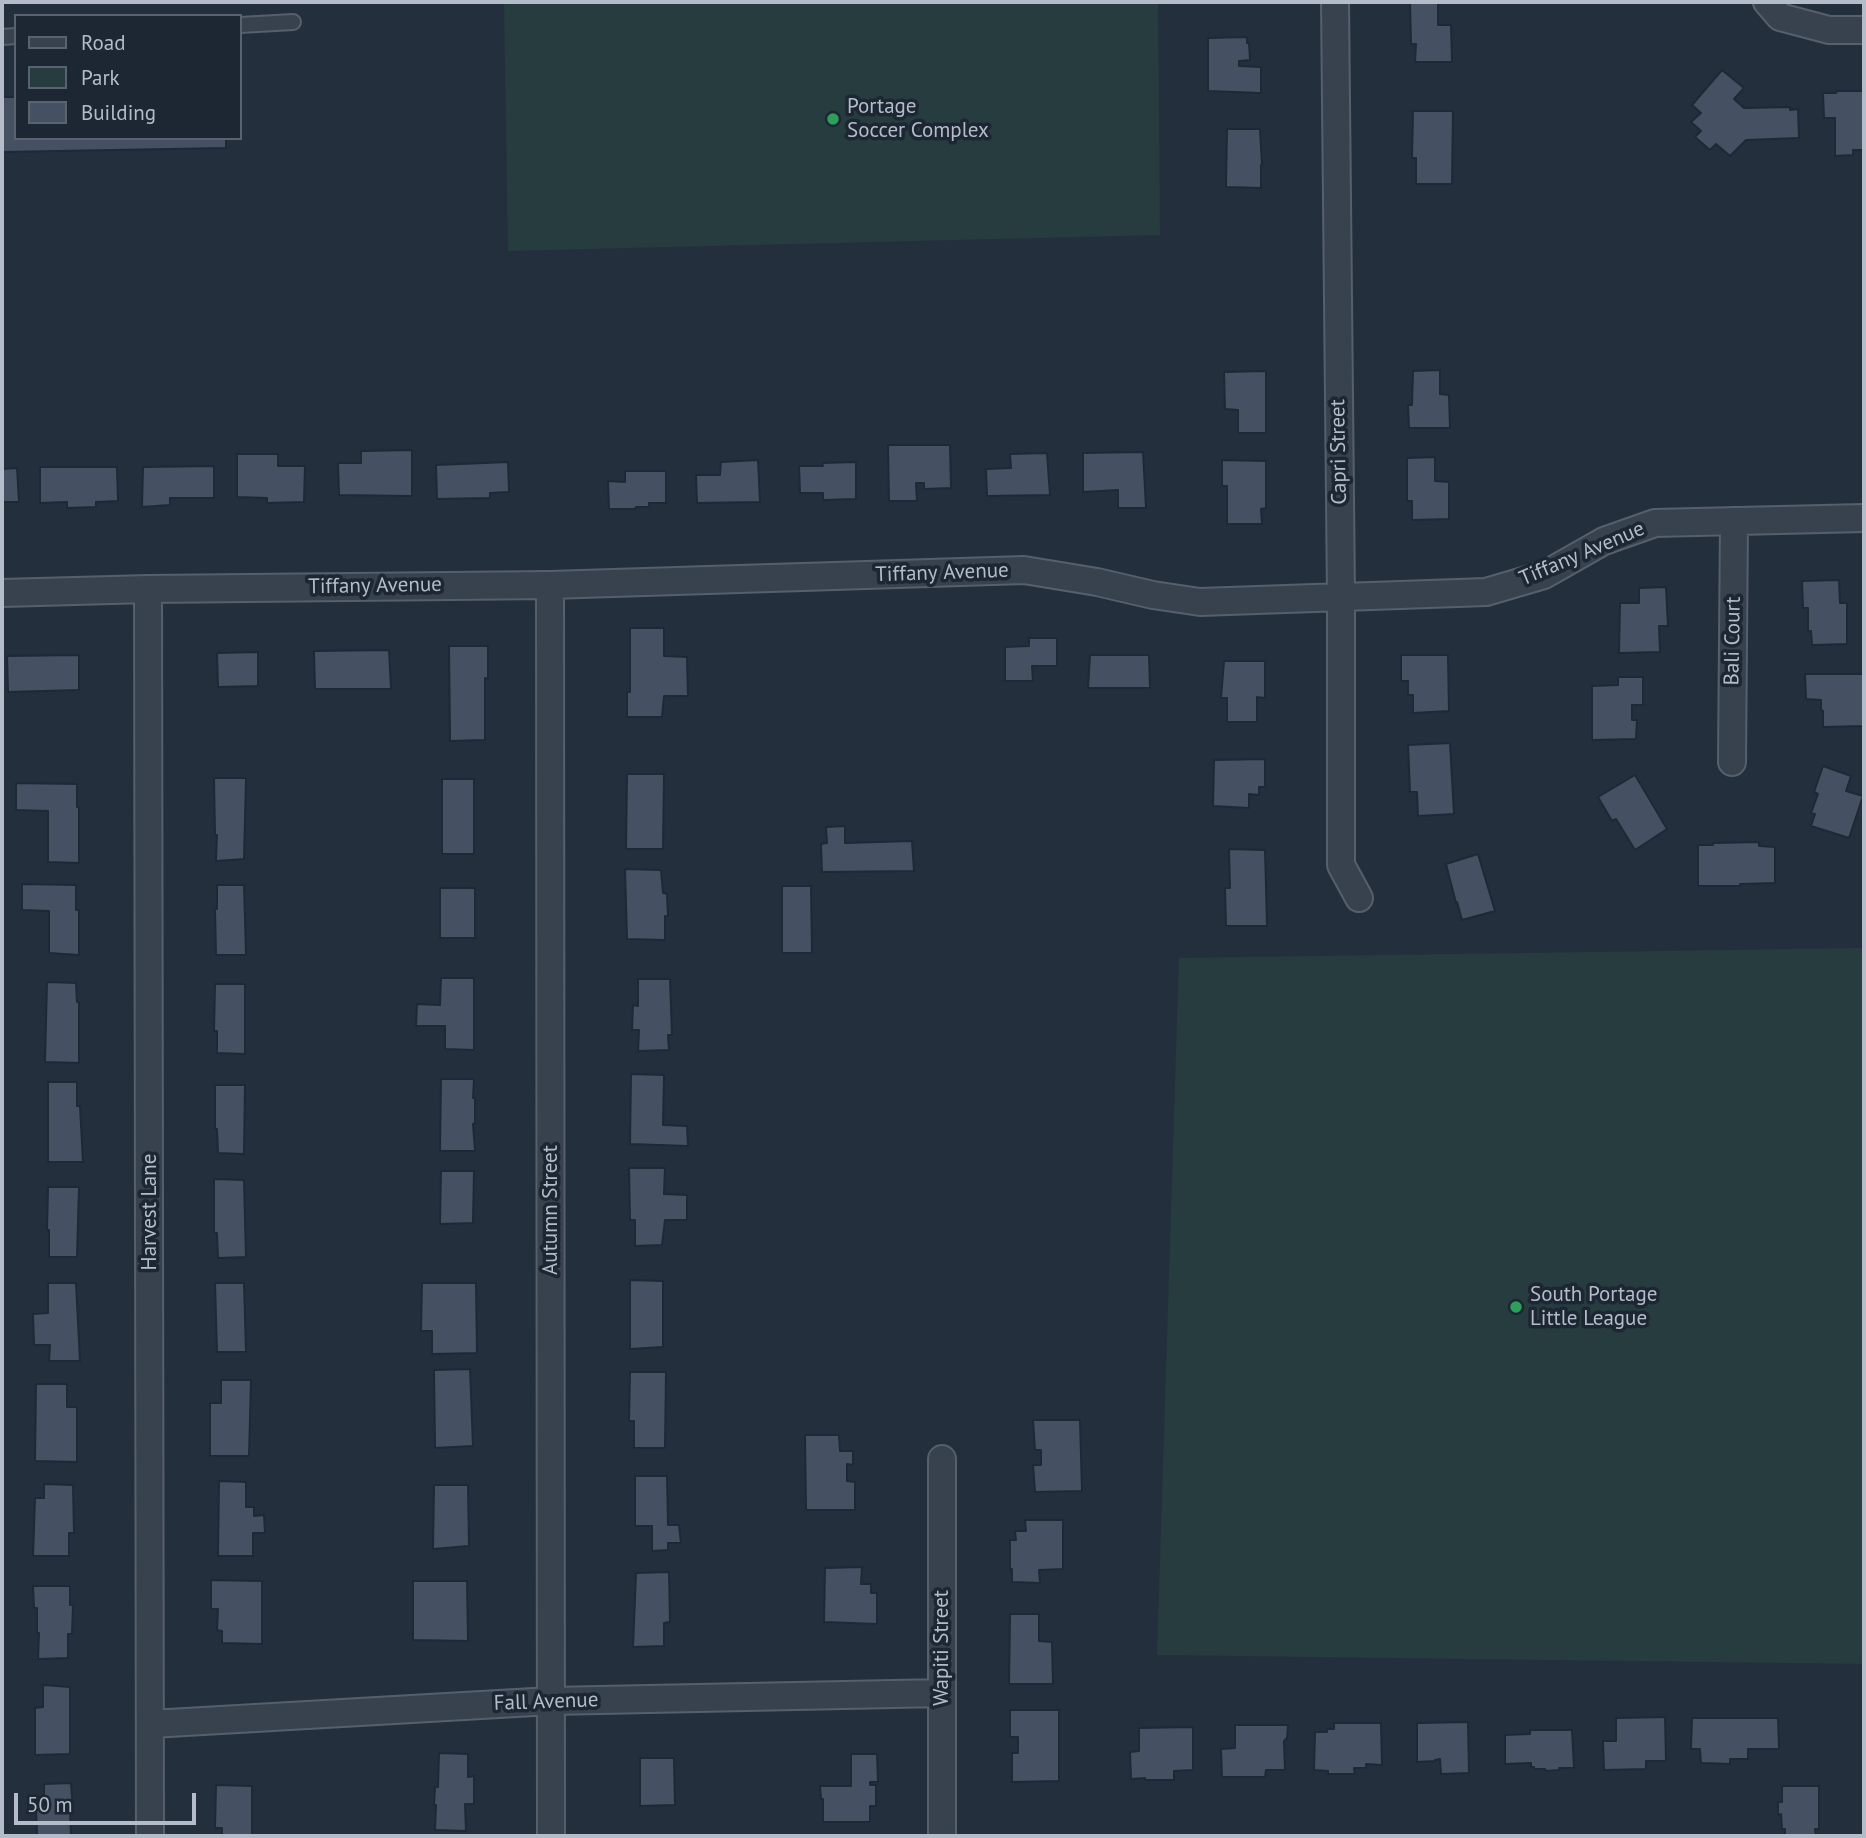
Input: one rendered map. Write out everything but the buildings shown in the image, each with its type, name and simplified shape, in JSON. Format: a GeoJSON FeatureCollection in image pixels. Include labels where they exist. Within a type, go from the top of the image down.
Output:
{"type":"FeatureCollection","features":[{"type":"Feature","properties":{"kind":"street","name":"Capri Street"},"geometry":{"type":"LineString","coordinates":[[1335,2],[1341,865],[1359,898]]}},
{"type":"Feature","properties":{"kind":"street"},"geometry":{"type":"LineString","coordinates":[[1774,9],[1829,30],[1864,30]]}},
{"type":"Feature","properties":{"kind":"street","name":"Tiffany Avenue"},"geometry":{"type":"LineString","coordinates":[[2,593],[550,584],[1024,570],[1200,602],[1486,592],[1544,575],[1604,541],[1655,523],[1864,518]]}},
{"type":"Feature","properties":{"kind":"street","name":"Bali Court"},"geometry":{"type":"LineString","coordinates":[[1732,762],[1734,521]]}},
{"type":"Feature","properties":{"kind":"street","name":"Autumn Street"},"geometry":{"type":"LineString","coordinates":[[550,584],[551,1836]]}},
{"type":"Feature","properties":{"kind":"street","name":"Harvest Lane"},"geometry":{"type":"LineString","coordinates":[[148,589],[150,1836]]}},
{"type":"Feature","properties":{"kind":"street","name":"Wapiti Street"},"geometry":{"type":"LineString","coordinates":[[942,1459],[942,1836]]}},
{"type":"Feature","properties":{"kind":"street","name":"Fall Avenue"},"geometry":{"type":"LineString","coordinates":[[151,1724],[551,1701],[942,1693]]}},
{"type":"Feature","properties":{"kind":"lane"},"geometry":{"type":"LineString","coordinates":[[242,25],[293,22]]}},
{"type":"Feature","properties":{"kind":"green space","name":"Portage Soccer Complex"},"geometry":{"type":"Polygon","coordinates":[[[504,2],[1158,2],[1160,235],[508,251],[504,2]]]}},
{"type":"Feature","properties":{"kind":"green space","name":"South Portage Little League"},"geometry":{"type":"Polygon","coordinates":[[[1864,948],[1864,1664],[1157,1655],[1179,958],[1864,948]]]}},
{"type":"Feature","properties":{"kind":"place","name":"Portage Soccer Complex"},"geometry":{"type":"Point","coordinates":[833,119]}},
{"type":"Feature","properties":{"kind":"place","name":"South Portage Little League"},"geometry":{"type":"Point","coordinates":[1516,1307]}}]}
